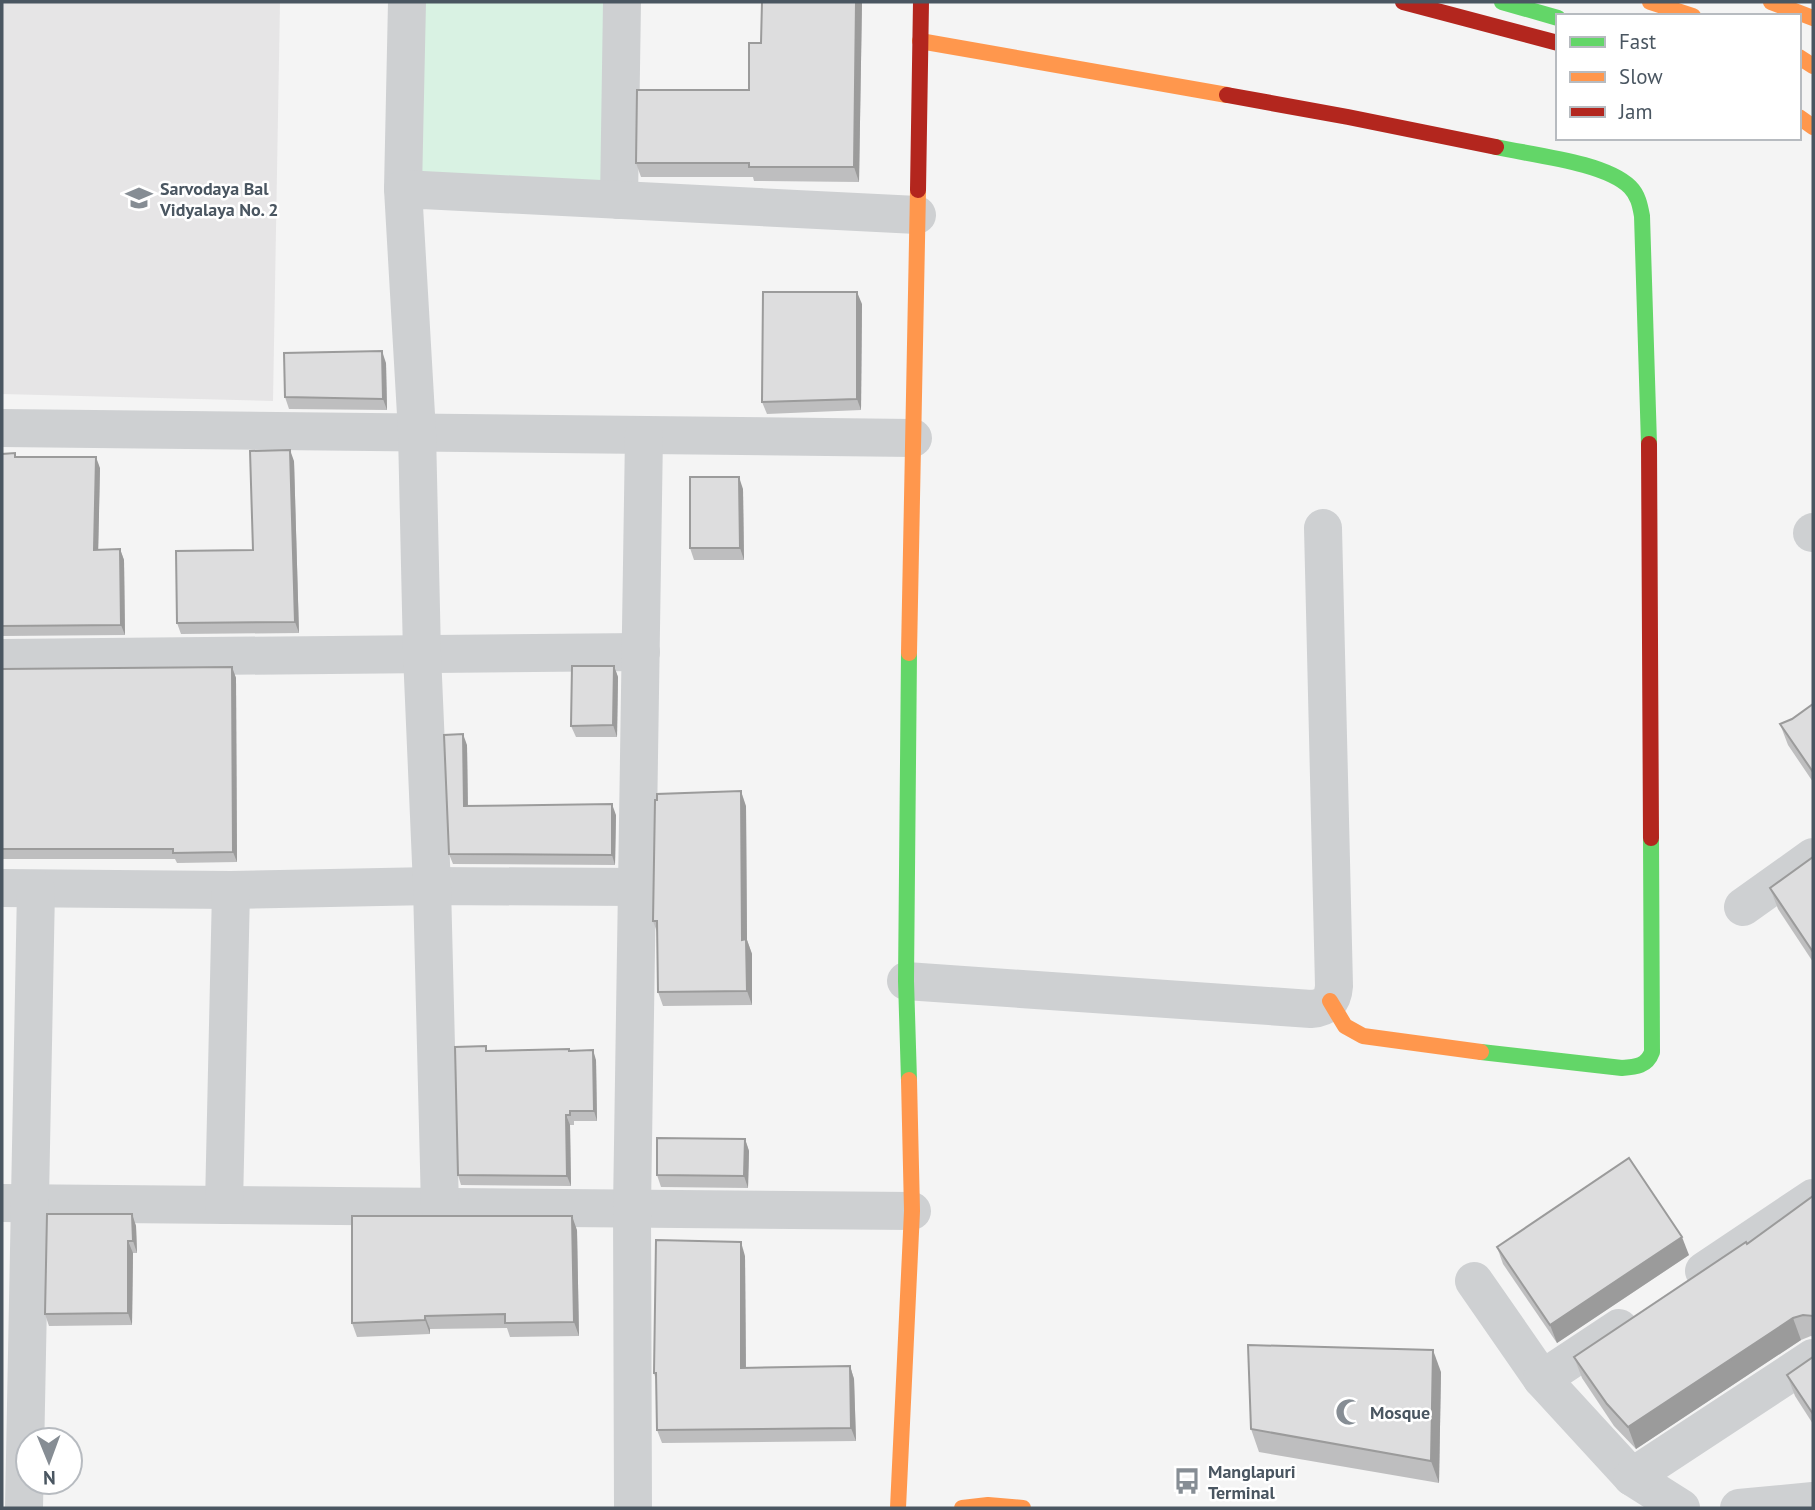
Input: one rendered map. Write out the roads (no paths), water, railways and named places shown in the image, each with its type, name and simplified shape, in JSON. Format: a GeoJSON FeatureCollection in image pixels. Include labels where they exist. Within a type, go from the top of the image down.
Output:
{"type":"FeatureCollection","features":[{"type":"Feature","properties":{"kind":"street"},"geometry":{"type":"LineString","coordinates":[[407,2],[403,189],[417,432],[440,1207]]}},
{"type":"Feature","properties":{"kind":"street"},"geometry":{"type":"LineString","coordinates":[[619,200],[622,2]]}},
{"type":"Feature","properties":{"kind":"street"},"geometry":{"type":"LineString","coordinates":[[898,1508],[912,1211],[906,981],[921,2]]}},
{"type":"Feature","properties":{"kind":"street"},"geometry":{"type":"LineString","coordinates":[[1404,2],[1556,42]]}},
{"type":"Feature","properties":{"kind":"street"},"geometry":{"type":"LineString","coordinates":[[1502,2],[1556,17]]}},
{"type":"Feature","properties":{"kind":"street"},"geometry":{"type":"LineString","coordinates":[[1650,2],[1687,14]]}},
{"type":"Feature","properties":{"kind":"street"},"geometry":{"type":"LineString","coordinates":[[1771,2],[1813,18]]}},
{"type":"Feature","properties":{"kind":"street"},"geometry":{"type":"LineString","coordinates":[[920,41],[1348,117],[1600,169],[1623,180],[1634,189],[1640,200],[1649,480],[1652,767],[1650,1059],[1641,1066],[1622,1068],[1373,1038],[1345,1028],[1330,1001]]}},
{"type":"Feature","properties":{"kind":"street"},"geometry":{"type":"LineString","coordinates":[[403,189],[917,215]]}},
{"type":"Feature","properties":{"kind":"street"},"geometry":{"type":"LineString","coordinates":[[2,428],[913,438]]}},
{"type":"Feature","properties":{"kind":"street"},"geometry":{"type":"LineString","coordinates":[[633,1508],[632,1208],[645,435]]}},
{"type":"Feature","properties":{"kind":"street"},"geometry":{"type":"LineString","coordinates":[[906,981],[1311,1009],[1325,1006],[1330,1001],[1334,986],[1323,528]]}},
{"type":"Feature","properties":{"kind":"street"},"geometry":{"type":"LineString","coordinates":[[2,658],[641,652]]}},
{"type":"Feature","properties":{"kind":"street"},"geometry":{"type":"LineString","coordinates":[[1743,907],[1813,857]]}},
{"type":"Feature","properties":{"kind":"street"},"geometry":{"type":"LineString","coordinates":[[24,1508],[16,1203],[19,888],[231,890],[432,886],[637,887]]}},
{"type":"Feature","properties":{"kind":"street"},"geometry":{"type":"LineString","coordinates":[[224,1205],[231,890]]}},
{"type":"Feature","properties":{"kind":"street"},"geometry":{"type":"LineString","coordinates":[[1678,1289],[1813,1198]]}},
{"type":"Feature","properties":{"kind":"street"},"geometry":{"type":"LineString","coordinates":[[16,1203],[912,1211]]}},
{"type":"Feature","properties":{"kind":"street"},"geometry":{"type":"LineString","coordinates":[[1474,1281],[1542,1379],[1632,1477],[1681,1508]]}},
{"type":"Feature","properties":{"kind":"street"},"geometry":{"type":"LineString","coordinates":[[1542,1379],[1644,1311]]}},
{"type":"Feature","properties":{"kind":"street"},"geometry":{"type":"LineString","coordinates":[[1632,1477],[1813,1358]]}},
{"type":"Feature","properties":{"kind":"street"},"geometry":{"type":"LineString","coordinates":[[1739,1508],[1813,1501]]}},
{"type":"Feature","properties":{"kind":"street"},"geometry":{"type":"LineString","coordinates":[[962,1508],[988,1505],[1023,1508]]}},
{"type":"Feature","properties":{"kind":"place","name":"Sarvodaya Bal Vidyalaya No. 2"},"geometry":{"type":"Point","coordinates":[139,198]}},
{"type":"Feature","properties":{"kind":"place","name":"Mosque"},"geometry":{"type":"Point","coordinates":[1349,1412]}},
{"type":"Feature","properties":{"kind":"place","name":"Manglapuri Terminal"},"geometry":{"type":"Point","coordinates":[1187,1481]}}]}
